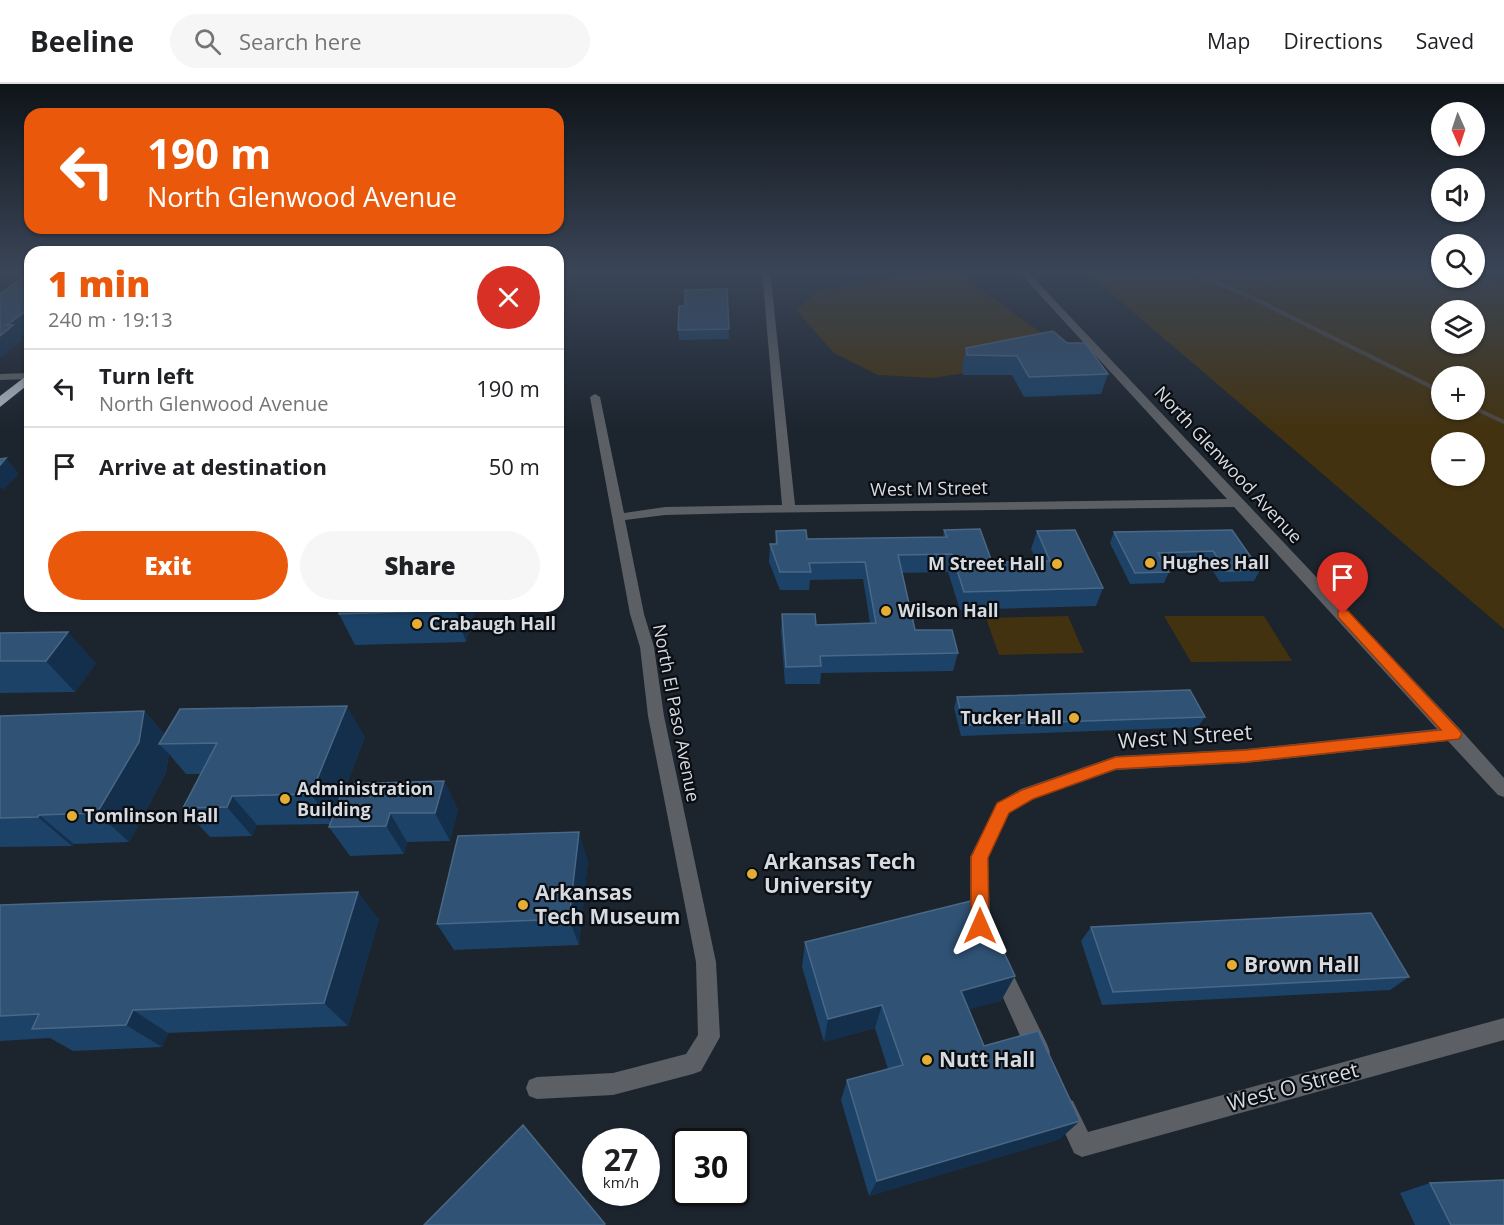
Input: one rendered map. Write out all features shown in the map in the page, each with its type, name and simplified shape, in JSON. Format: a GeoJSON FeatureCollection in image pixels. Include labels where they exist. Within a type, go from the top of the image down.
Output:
{"type":"FeatureCollection","features":[{"type":"Feature","properties":{"kind":"highway"},"geometry":{"type":"LineString","coordinates":[[0,403],[24,382]]}},
{"type":"Feature","properties":{"kind":"street"},"geometry":{"type":"LineString","coordinates":[[771,324],[789,509]]}},
{"type":"Feature","properties":{"kind":"street","name":"North Glenwood Avenue"},"geometry":{"type":"LineString","coordinates":[[1072,324],[1504,790]]}},
{"type":"Feature","properties":{"kind":"street"},"geometry":{"type":"LineString","coordinates":[[0,377],[24,377]]}},
{"type":"Feature","properties":{"kind":"street","name":"North El Paso Avenue"},"geometry":{"type":"LineString","coordinates":[[537,1088],[613,1084],[693,1063],[709,1036],[706,962],[656,717],[647,647],[637,614],[596,397]]}},
{"type":"Feature","properties":{"kind":"street","name":"West M Street"},"geometry":{"type":"LineString","coordinates":[[619,517],[665,511],[1240,503]]}},
{"type":"Feature","properties":{"kind":"street","name":"West N Street"},"geometry":{"type":"LineString","coordinates":[[985,936],[980,926],[979,857],[1003,808],[1028,795],[1116,763],[1246,756],[1454,734]]}},
{"type":"Feature","properties":{"kind":"street"},"geometry":{"type":"LineString","coordinates":[[994,957],[1048,1072]]}},
{"type":"Feature","properties":{"kind":"street","name":"West O Street"},"geometry":{"type":"LineString","coordinates":[[1058,1093],[1082,1145],[1504,1029]]}},
{"type":"Feature","properties":{"kind":"shaded area"},"geometry":{"type":"Polygon","coordinates":[[[809,324],[1029,324],[1054,342],[1002,368],[931,378],[878,375],[834,353],[809,324]]]}},
{"type":"Feature","properties":{"kind":"shaded area"},"geometry":{"type":"Polygon","coordinates":[[[1147,324],[1431,324],[1431,354],[1485,354],[1485,324],[1504,324],[1504,629],[1147,324]]]}},
{"type":"Feature","properties":{"kind":"shaded area"},"geometry":{"type":"Polygon","coordinates":[[[1068,616],[1084,653],[999,655],[986,618],[1068,616]]]}},
{"type":"Feature","properties":{"kind":"shaded area"},"geometry":{"type":"Polygon","coordinates":[[[1164,616],[1264,616],[1292,661],[1191,662],[1164,616]]]}},
{"type":"Feature","properties":{"kind":"building"},"geometry":{"type":"Polygon","coordinates":[[[0,324],[13,325],[0,336],[0,324]]]}},
{"type":"Feature","properties":{"kind":"building"},"geometry":{"type":"Polygon","coordinates":[[[678,324],[729,324],[729,329],[678,330],[678,324]]]}},
{"type":"Feature","properties":{"kind":"building"},"geometry":{"type":"Polygon","coordinates":[[[1053,331],[1067,343],[1085,343],[1108,374],[1029,377],[1017,356],[967,355],[966,348],[1053,331]]]}},
{"type":"Feature","properties":{"kind":"building"},"geometry":{"type":"Polygon","coordinates":[[[980,529],[992,562],[1050,561],[1037,531],[1075,530],[1103,588],[964,592],[952,554],[898,555],[915,630],[952,630],[958,653],[820,656],[821,666],[786,667],[782,614],[815,614],[816,625],[876,623],[865,562],[809,563],[811,572],[780,572],[770,544],[777,544],[776,531],[806,530],[807,539],[947,537],[944,530],[980,529]]]}},
{"type":"Feature","properties":{"kind":"building"},"geometry":{"type":"Polygon","coordinates":[[[1232,530],[1260,570],[1226,571],[1213,551],[1158,553],[1169,572],[1135,573],[1114,532],[1232,530]]]}},
{"type":"Feature","properties":{"kind":"building"},"geometry":{"type":"Polygon","coordinates":[[[340,612],[397,612],[339,614],[340,612]]]}},
{"type":"Feature","properties":{"kind":"building"},"geometry":{"type":"Polygon","coordinates":[[[68,632],[46,661],[0,661],[0,633],[68,632]]]}},
{"type":"Feature","properties":{"kind":"building","name":"Tucker Hall"},"geometry":{"type":"Polygon","coordinates":[[[1190,690],[1205,717],[964,725],[957,697],[1190,690]]]}},
{"type":"Feature","properties":{"kind":"building"},"geometry":{"type":"Polygon","coordinates":[[[347,706],[311,794],[232,796],[227,807],[183,808],[217,743],[159,744],[180,709],[347,706]]]}},
{"type":"Feature","properties":{"kind":"building"},"geometry":{"type":"Polygon","coordinates":[[[144,711],[139,742],[97,813],[0,818],[0,716],[144,711]]]}},
{"type":"Feature","properties":{"kind":"building"},"geometry":{"type":"Polygon","coordinates":[[[444,781],[435,813],[390,813],[386,826],[329,827],[345,784],[444,781]]]}},
{"type":"Feature","properties":{"kind":"building"},"geometry":{"type":"Polygon","coordinates":[[[579,832],[569,919],[437,924],[458,836],[579,832]]]}},
{"type":"Feature","properties":{"kind":"building"},"geometry":{"type":"Polygon","coordinates":[[[358,892],[324,1003],[133,1010],[126,1025],[32,1029],[39,1014],[0,1016],[0,905],[358,892]]]}},
{"type":"Feature","properties":{"kind":"building","name":"Nutt Hall"},"geometry":{"type":"Polygon","coordinates":[[[979,899],[1015,976],[961,991],[984,1046],[1038,1031],[1080,1121],[877,1181],[847,1080],[903,1065],[882,1005],[828,1019],[805,942],[979,899]]]}},
{"type":"Feature","properties":{"kind":"building","name":"Brown Hall"},"geometry":{"type":"Polygon","coordinates":[[[1371,913],[1409,977],[1113,992],[1091,927],[1371,913]]]}},
{"type":"Feature","properties":{"kind":"building"},"geometry":{"type":"Polygon","coordinates":[[[523,1125],[582,1196],[582,1206],[590,1206],[605,1224],[604,1225],[424,1225],[523,1125]]]}},
{"type":"Feature","properties":{"kind":"building"},"geometry":{"type":"Polygon","coordinates":[[[1504,1180],[1504,1225],[1451,1225],[1430,1183],[1504,1180]]]}},
{"type":"Feature","properties":{"kind":"waterway"},"geometry":{"type":"LineString","coordinates":[[1306,324],[1431,387]]}},
{"type":"Feature","properties":{"kind":"waterway"},"geometry":{"type":"LineString","coordinates":[[1485,413],[1504,422]]}},
{"type":"Feature","properties":{"kind":"place","name":"Hughes Hall"},"geometry":{"type":"Point","coordinates":[1150,563]}},
{"type":"Feature","properties":{"kind":"place","name":"M Street Hall"},"geometry":{"type":"Point","coordinates":[1057,564]}},
{"type":"Feature","properties":{"kind":"place","name":"Wilson Hall"},"geometry":{"type":"Point","coordinates":[886,611]}},
{"type":"Feature","properties":{"kind":"place","name":"Crabaugh Hall"},"geometry":{"type":"Point","coordinates":[417,624]}},
{"type":"Feature","properties":{"kind":"place","name":"Tucker Hall"},"geometry":{"type":"Point","coordinates":[1074,718]}},
{"type":"Feature","properties":{"kind":"place","name":"Administration Building"},"geometry":{"type":"Point","coordinates":[285,799]}},
{"type":"Feature","properties":{"kind":"place","name":"Tomlinson Hall"},"geometry":{"type":"Point","coordinates":[72,816]}},
{"type":"Feature","properties":{"kind":"place","name":"Arkansas Tech University"},"geometry":{"type":"Point","coordinates":[752,874]}},
{"type":"Feature","properties":{"kind":"place","name":"Arkansas Tech Museum"},"geometry":{"type":"Point","coordinates":[523,905]}},
{"type":"Feature","properties":{"kind":"place","name":"Brown Hall"},"geometry":{"type":"Point","coordinates":[1232,965]}},
{"type":"Feature","properties":{"kind":"place","name":"Nutt Hall"},"geometry":{"type":"Point","coordinates":[927,1060]}},
{"type":"Feature","properties":{"kind":"route"},"geometry":{"type":"LineString","coordinates":[[980,926],[979,857],[1003,808],[1028,795],[1116,763],[1246,756],[1454,734],[1343,614]]}}]}
